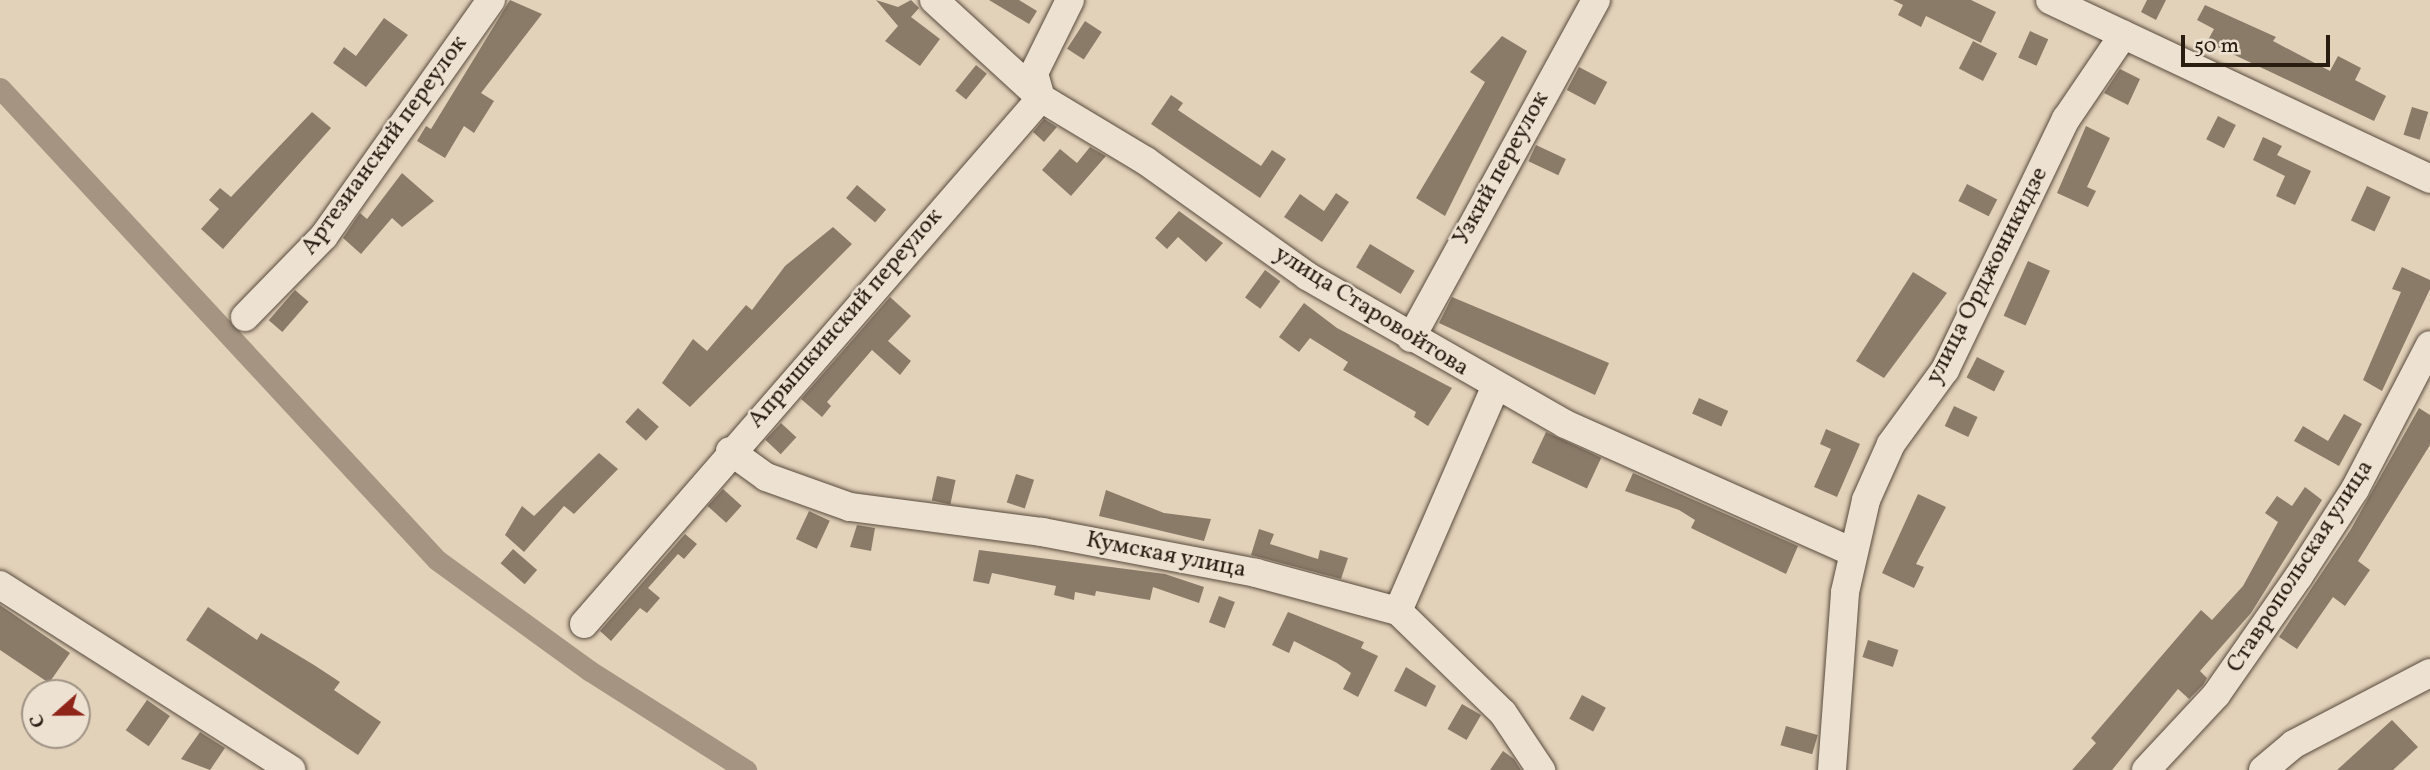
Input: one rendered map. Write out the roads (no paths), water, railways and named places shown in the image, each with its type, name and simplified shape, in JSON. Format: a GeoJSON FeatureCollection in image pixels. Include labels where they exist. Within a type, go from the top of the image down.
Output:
{"type":"FeatureCollection","features":[{"type":"Feature","properties":{"kind":"street","name":"Артезианский переулок"},"geometry":{"type":"LineString","coordinates":[[244,317],[324,236],[491,0]]}},
{"type":"Feature","properties":{"kind":"street","name":"улица Старовойтова"},"geometry":{"type":"LineString","coordinates":[[934,0],[1041,97],[1411,338],[1494,388],[1852,552]]}},
{"type":"Feature","properties":{"kind":"street"},"geometry":{"type":"LineString","coordinates":[[1041,97],[1034,73],[1070,0]]}},
{"type":"Feature","properties":{"kind":"street","name":"Узкий переулок"},"geometry":{"type":"LineString","coordinates":[[1411,338],[1596,0]]}},
{"type":"Feature","properties":{"kind":"street"},"geometry":{"type":"LineString","coordinates":[[2050,0],[2430,178]]}},
{"type":"Feature","properties":{"kind":"street","name":"улица Орджоникидзе"},"geometry":{"type":"LineString","coordinates":[[1832,770],[1852,552],[1891,444],[1945,370],[2066,119],[2123,35]]}},
{"type":"Feature","properties":{"kind":"street","name":"Апрышкинский переулок"},"geometry":{"type":"LineString","coordinates":[[584,624],[730,451],[1041,97]]}},
{"type":"Feature","properties":{"kind":"street","name":"Ставропольская улица"},"geometry":{"type":"LineString","coordinates":[[2146,770],[2216,695],[2299,576],[2361,478],[2430,345]]}},
{"type":"Feature","properties":{"kind":"street"},"geometry":{"type":"LineString","coordinates":[[1398,611],[1494,388]]}},
{"type":"Feature","properties":{"kind":"street","name":"Кумская улица"},"geometry":{"type":"LineString","coordinates":[[730,451],[766,477],[850,507],[1042,532],[1243,570],[1398,611],[1503,713],[1541,770]]}},
{"type":"Feature","properties":{"kind":"street"},"geometry":{"type":"LineString","coordinates":[[0,584],[291,770]]}},
{"type":"Feature","properties":{"kind":"street"},"geometry":{"type":"LineString","coordinates":[[2263,770],[2294,744],[2430,673]]}},
{"type":"Feature","properties":{"kind":"waterway"},"geometry":{"type":"LineString","coordinates":[[0,88],[437,560],[590,671],[746,770]]}}]}
